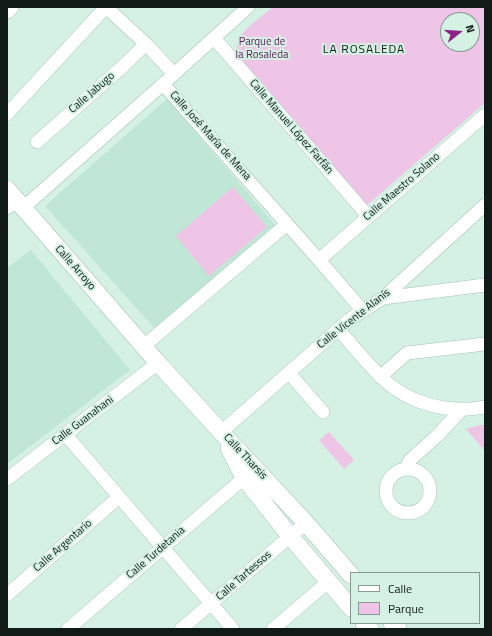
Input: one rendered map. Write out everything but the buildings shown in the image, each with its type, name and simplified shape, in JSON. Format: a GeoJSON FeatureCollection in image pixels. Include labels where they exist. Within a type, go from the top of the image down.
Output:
{"type":"FeatureCollection","features":[{"type":"Feature","properties":{"kind":"main road"},"geometry":{"type":"LineString","coordinates":[[7,10],[10,7]]}},
{"type":"Feature","properties":{"kind":"main road","name":"Calle Arroyo"},"geometry":{"type":"LineString","coordinates":[[14,202],[221,432]]}},
{"type":"Feature","properties":{"kind":"main road","name":"Calle Tharsis"},"geometry":{"type":"LineString","coordinates":[[221,432],[244,478],[290,536],[350,607]]}},
{"type":"Feature","properties":{"kind":"main road","name":"Calle Tharsis"},"geometry":{"type":"LineString","coordinates":[[221,432],[306,523],[350,574]]}},
{"type":"Feature","properties":{"kind":"street"},"geometry":{"type":"LineString","coordinates":[[164,84],[248,7]]}},
{"type":"Feature","properties":{"kind":"street"},"geometry":{"type":"LineString","coordinates":[[7,114],[113,9],[174,74]]}},
{"type":"Feature","properties":{"kind":"street","name":"Calle Manuel López Farfán"},"geometry":{"type":"LineString","coordinates":[[214,38],[368,216]]}},
{"type":"Feature","properties":{"kind":"street","name":"Calle Jabugo"},"geometry":{"type":"LineString","coordinates":[[37,142],[146,44]]}},
{"type":"Feature","properties":{"kind":"street","name":"Calle José María de Mena"},"geometry":{"type":"LineString","coordinates":[[14,202],[164,84],[363,311]]}},
{"type":"Feature","properties":{"kind":"street","name":"Calle Maestro Solano"},"geometry":{"type":"LineString","coordinates":[[319,260],[484,117]]}},
{"type":"Feature","properties":{"kind":"street","name":"Calle Vicente Alanís"},"geometry":{"type":"LineString","coordinates":[[221,432],[350,319],[383,298],[485,205]]}},
{"type":"Feature","properties":{"kind":"street"},"geometry":{"type":"LineString","coordinates":[[144,346],[287,224]]}},
{"type":"Feature","properties":{"kind":"street"},"geometry":{"type":"LineString","coordinates":[[383,298],[485,285]]}},
{"type":"Feature","properties":{"kind":"street"},"geometry":{"type":"LineString","coordinates":[[338,330],[380,376],[399,391],[411,398],[443,408],[461,410],[485,407]]}},
{"type":"Feature","properties":{"kind":"street"},"geometry":{"type":"LineString","coordinates":[[380,376],[408,353],[485,344]]}},
{"type":"Feature","properties":{"kind":"street","name":"Calle Guanahani"},"geometry":{"type":"LineString","coordinates":[[7,479],[158,363]]}},
{"type":"Feature","properties":{"kind":"street"},"geometry":{"type":"LineString","coordinates":[[289,373],[323,412]]}},
{"type":"Feature","properties":{"kind":"street"},"geometry":{"type":"LineString","coordinates":[[408,468],[410,460],[437,436],[461,410]]}},
{"type":"Feature","properties":{"kind":"street"},"geometry":{"type":"LineString","coordinates":[[65,434],[233,629]]}},
{"type":"Feature","properties":{"kind":"street","name":"Calle Turdetania"},"geometry":{"type":"LineString","coordinates":[[68,629],[244,478]]}},
{"type":"Feature","properties":{"kind":"street","name":"Calle Argentario"},"geometry":{"type":"LineString","coordinates":[[7,595],[120,497]]}},
{"type":"Feature","properties":{"kind":"street","name":"Calle Tartessos"},"geometry":{"type":"LineString","coordinates":[[182,629],[306,523]]}},
{"type":"Feature","properties":{"kind":"street"},"geometry":{"type":"LineString","coordinates":[[273,629],[328,582]]}},
{"type":"Feature","properties":{"kind":"shaded area"},"geometry":{"type":"Polygon","coordinates":[[[167,99],[278,228],[157,331],[45,206],[167,99]]]}},
{"type":"Feature","properties":{"kind":"shaded area"},"geometry":{"type":"Polygon","coordinates":[[[31,250],[130,370],[7,464],[7,268],[31,250]]]}},
{"type":"Feature","properties":{"kind":"green space","name":"Parque de la Rosaleda"},"geometry":{"type":"Polygon","coordinates":[[[273,7],[485,7],[485,103],[365,207],[240,63],[237,45],[239,39],[250,26],[273,7]]]}},
{"type":"Feature","properties":{"kind":"green space"},"geometry":{"type":"Polygon","coordinates":[[[233,187],[267,227],[209,276],[176,236],[233,187]]]}},
{"type":"Feature","properties":{"kind":"green space"},"geometry":{"type":"Polygon","coordinates":[[[485,425],[485,451],[466,429],[485,425]]]}},
{"type":"Feature","properties":{"kind":"green space"},"geometry":{"type":"Polygon","coordinates":[[[329,432],[354,460],[344,469],[319,440],[329,432]]]}},
{"type":"Feature","properties":{"kind":"district","name":"LA ROSALEDA"},"geometry":{"type":"Point","coordinates":[364,50]}}]}
